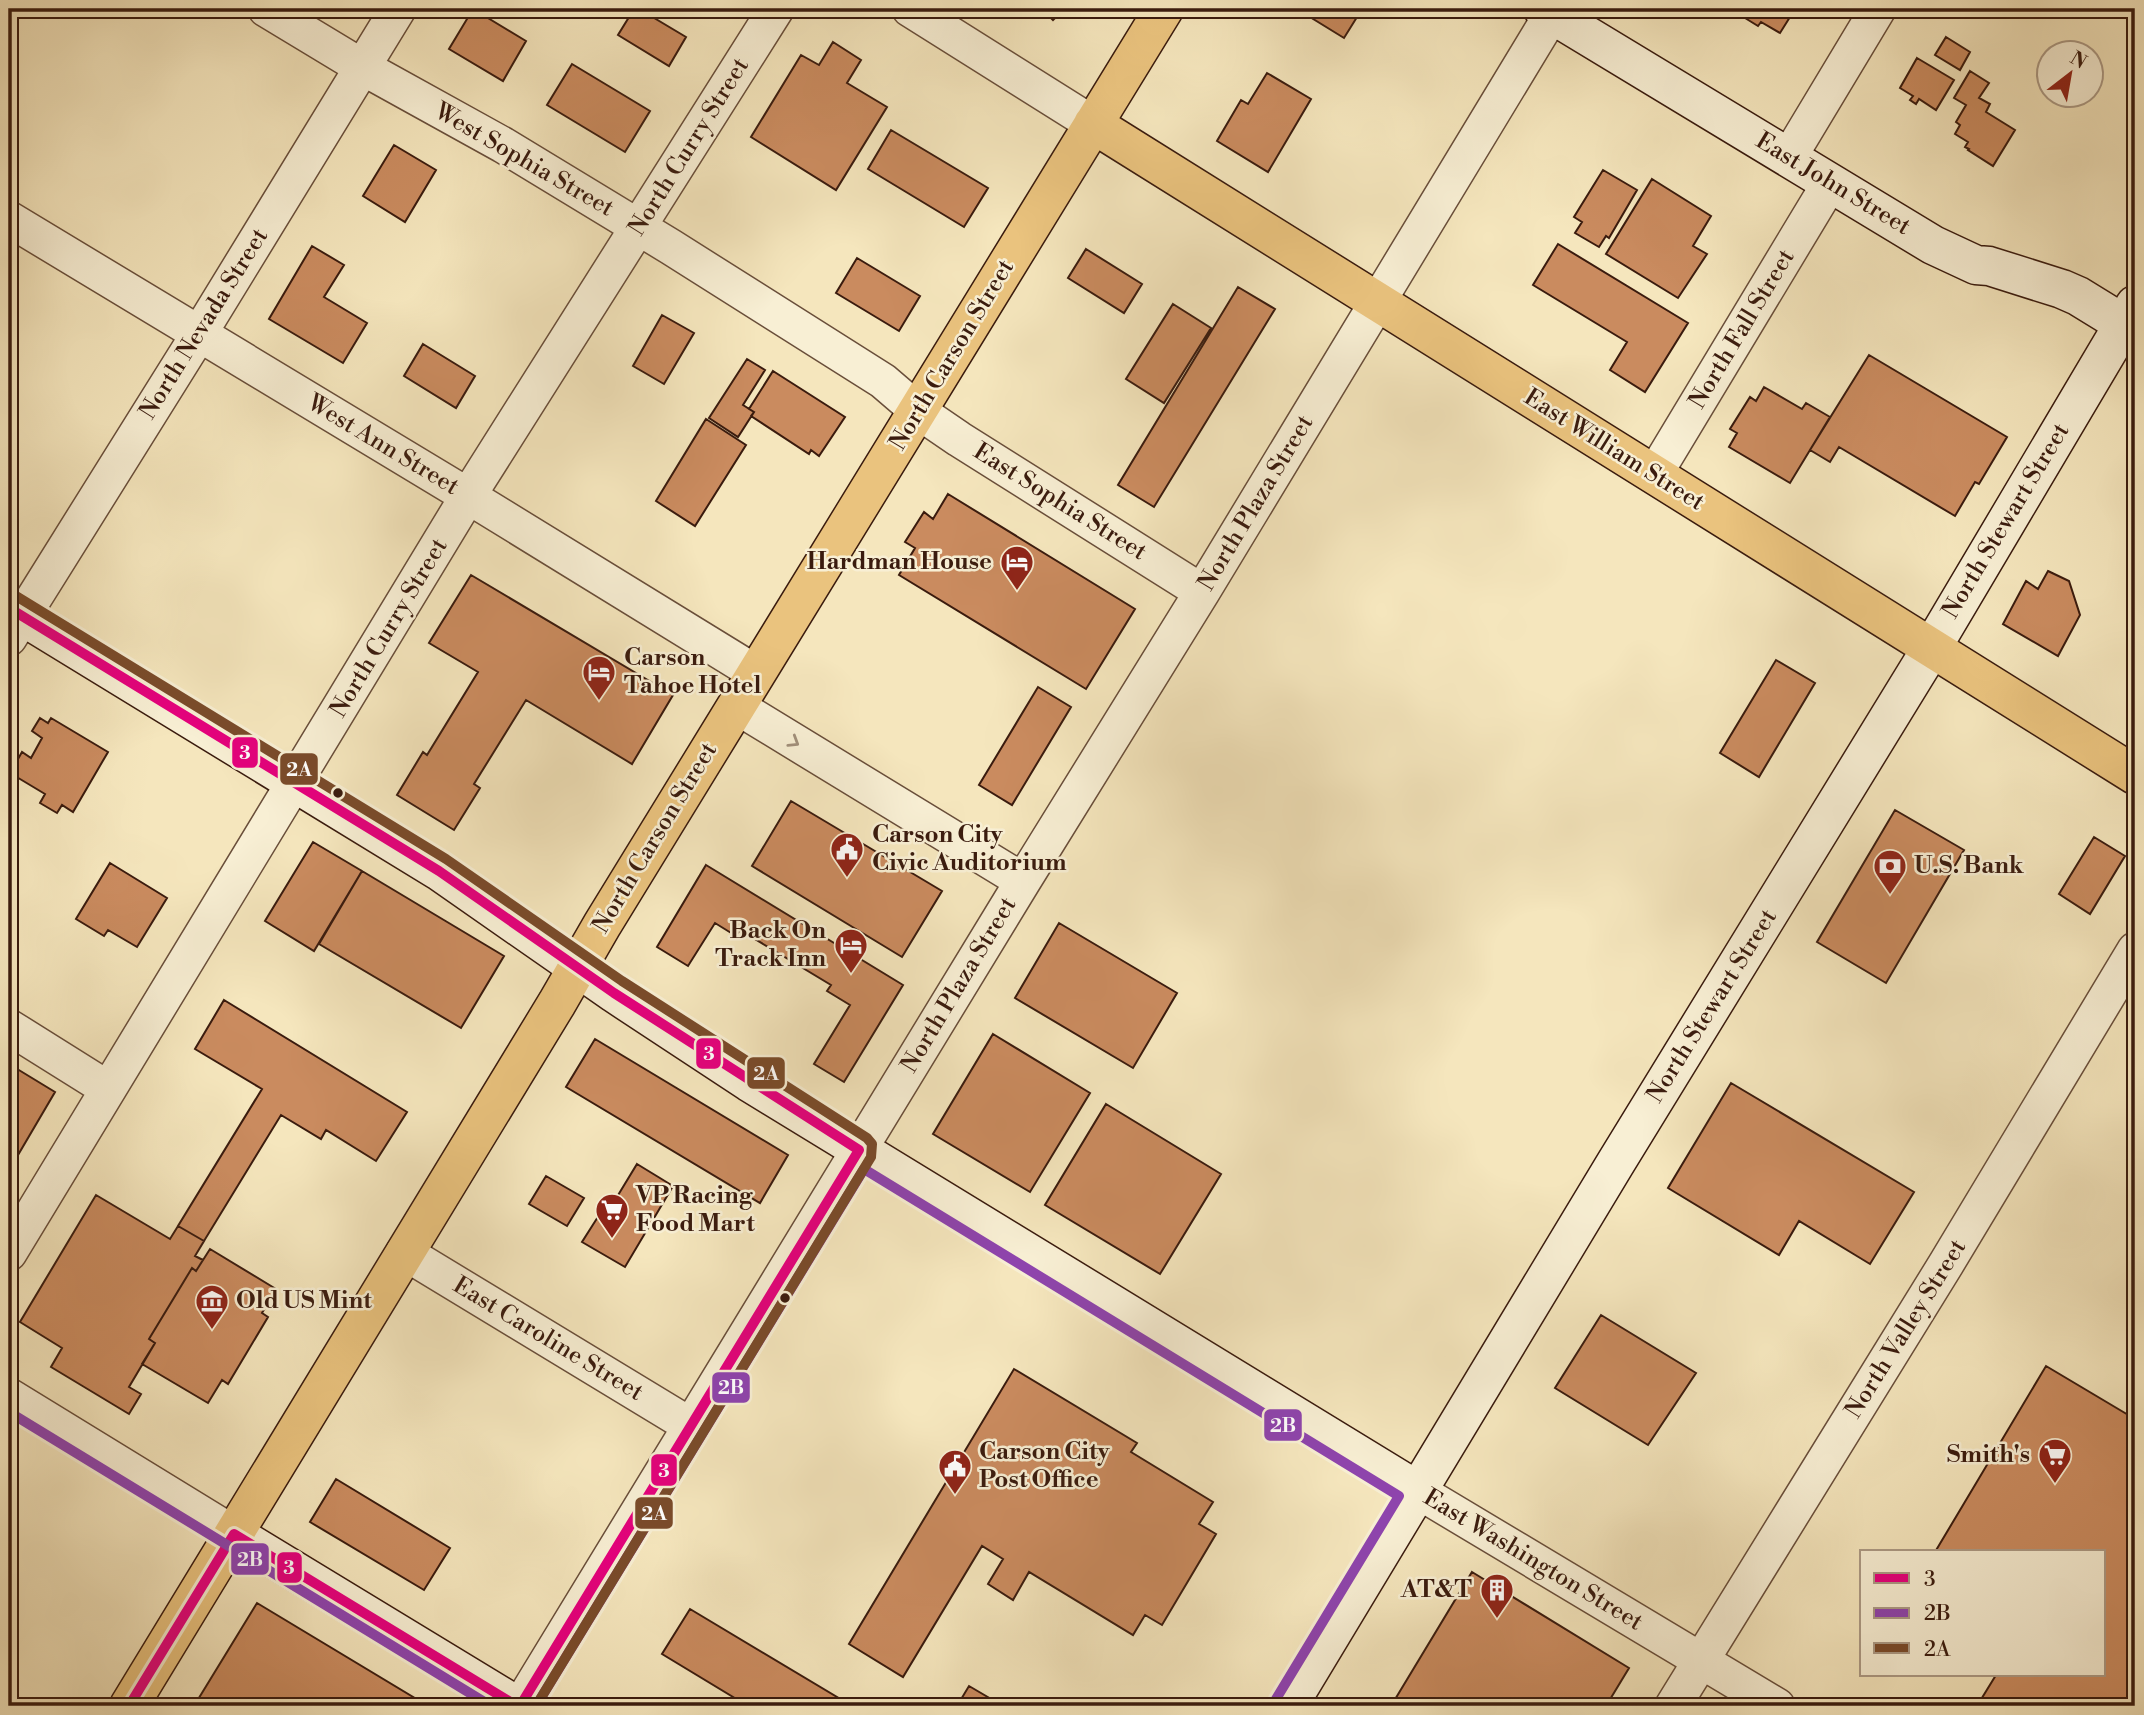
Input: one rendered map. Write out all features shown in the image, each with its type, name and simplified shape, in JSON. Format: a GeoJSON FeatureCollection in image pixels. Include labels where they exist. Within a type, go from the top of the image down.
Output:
{"type":"FeatureCollection","features":[{"type":"Feature","properties":{"kind":"main road","name":"North Carson Street"},"geometry":{"type":"LineString","coordinates":[[129,1706],[756,673],[1164,9]]}},
{"type":"Feature","properties":{"kind":"main road","name":"East William Street"},"geometry":{"type":"LineString","coordinates":[[1093,124],[2135,775]]}},
{"type":"Feature","properties":{"kind":"street","name":"West Sophia Street"},"geometry":{"type":"LineString","coordinates":[[266,9],[639,227],[883,381],[918,411]]}},
{"type":"Feature","properties":{"kind":"street","name":"North Nevada Street"},"geometry":{"type":"LineString","coordinates":[[13,621],[199,334],[398,9]]}},
{"type":"Feature","properties":{"kind":"street","name":"North Curry Street"},"geometry":{"type":"LineString","coordinates":[[9,1253],[468,496],[776,9]]}},
{"type":"Feature","properties":{"kind":"street"},"geometry":{"type":"LineString","coordinates":[[910,9],[1093,124]]}},
{"type":"Feature","properties":{"kind":"street"},"geometry":{"type":"LineString","coordinates":[[1789,157],[1878,9]]}},
{"type":"Feature","properties":{"kind":"street","name":"East John Street"},"geometry":{"type":"LineString","coordinates":[[1548,12],[1933,245],[1976,265],[1989,266],[2062,289],[2131,320]]}},
{"type":"Feature","properties":{"kind":"street","name":"North Plaza Street"},"geometry":{"type":"LineString","coordinates":[[519,1706],[1202,592],[1548,12]]}},
{"type":"Feature","properties":{"kind":"street","name":"North Fall Street"},"geometry":{"type":"LineString","coordinates":[[1654,475],[1830,183]]}},
{"type":"Feature","properties":{"kind":"street","name":"West Ann Street"},"geometry":{"type":"LineString","coordinates":[[9,219],[756,673]]}},
{"type":"Feature","properties":{"kind":"street","name":"North Stewart Street"},"geometry":{"type":"LineString","coordinates":[[1288,1706],[2131,320]]}},
{"type":"Feature","properties":{"kind":"street","name":"East Sophia Street"},"geometry":{"type":"LineString","coordinates":[[918,411],[1202,592]]}},
{"type":"Feature","properties":{"kind":"street","name":"East Washington Street"},"geometry":{"type":"LineString","coordinates":[[13,621],[295,782],[439,871],[723,1065],[859,1150],[1777,1706]]}},
{"type":"Feature","properties":{"kind":"street"},"geometry":{"type":"LineString","coordinates":[[736,706],[1023,881]]}},
{"type":"Feature","properties":{"kind":"street","name":"North Valley Street"},"geometry":{"type":"LineString","coordinates":[[1673,1706],[1946,1264],[2135,950]]}},
{"type":"Feature","properties":{"kind":"street"},"geometry":{"type":"LineString","coordinates":[[9,1027],[108,1089]]}},
{"type":"Feature","properties":{"kind":"street","name":"East Caroline Street"},"geometry":{"type":"LineString","coordinates":[[404,1252],[691,1426]]}},
{"type":"Feature","properties":{"kind":"street"},"geometry":{"type":"LineString","coordinates":[[9,1396],[519,1706]]}},
{"type":"Feature","properties":{"kind":"building"},"geometry":{"type":"Polygon","coordinates":[[[473,9],[526,41],[503,81],[449,49],[473,9]]]}},
{"type":"Feature","properties":{"kind":"building"},"geometry":{"type":"Polygon","coordinates":[[[634,9],[639,9],[686,37],[669,66],[618,35],[634,9]]]}},
{"type":"Feature","properties":{"kind":"building"},"geometry":{"type":"Polygon","coordinates":[[[1042,9],[1064,9],[1053,20],[1042,9]]]}},
{"type":"Feature","properties":{"kind":"building"},"geometry":{"type":"Polygon","coordinates":[[[1297,9],[1362,9],[1344,38],[1297,9]]]}},
{"type":"Feature","properties":{"kind":"building"},"geometry":{"type":"Polygon","coordinates":[[[1739,9],[1795,9],[1780,33],[1761,22],[1758,26],[1745,18],[1747,14],[1739,9]]]}},
{"type":"Feature","properties":{"kind":"building"},"geometry":{"type":"Polygon","coordinates":[[[1946,37],[1970,52],[1960,70],[1935,55],[1946,37]]]}},
{"type":"Feature","properties":{"kind":"building"},"geometry":{"type":"Polygon","coordinates":[[[833,42],[861,60],[847,83],[887,107],[836,190],[751,137],[801,55],[819,65],[833,42]]]}},
{"type":"Feature","properties":{"kind":"building"},"geometry":{"type":"Polygon","coordinates":[[[1917,58],[1954,80],[1936,110],[1919,99],[1916,104],[1910,100],[1913,96],[1900,88],[1917,58]]]}},
{"type":"Feature","properties":{"kind":"building"},"geometry":{"type":"Polygon","coordinates":[[[572,64],[650,111],[625,152],[547,105],[572,64]]]}},
{"type":"Feature","properties":{"kind":"building"},"geometry":{"type":"Polygon","coordinates":[[[1970,71],[1989,83],[1979,98],[1990,104],[1986,112],[2015,130],[1993,166],[1968,150],[1965,147],[1968,142],[1955,134],[1960,125],[1956,122],[1966,105],[1954,98],[1970,71]]]}},
{"type":"Feature","properties":{"kind":"building"},"geometry":{"type":"Polygon","coordinates":[[[1267,73],[1311,99],[1268,172],[1217,141],[1241,100],[1248,104],[1267,73]]]}},
{"type":"Feature","properties":{"kind":"building"},"geometry":{"type":"Polygon","coordinates":[[[891,130],[988,188],[964,227],[868,169],[891,130]]]}},
{"type":"Feature","properties":{"kind":"building"},"geometry":{"type":"Polygon","coordinates":[[[394,145],[436,170],[405,222],[363,196],[394,145]]]}},
{"type":"Feature","properties":{"kind":"building"},"geometry":{"type":"Polygon","coordinates":[[[1603,170],[1637,190],[1609,238],[1606,236],[1599,247],[1575,233],[1582,222],[1574,217],[1603,170]]]}},
{"type":"Feature","properties":{"kind":"building"},"geometry":{"type":"Polygon","coordinates":[[[1652,179],[1711,216],[1693,246],[1707,254],[1678,298],[1606,254],[1652,179]]]}},
{"type":"Feature","properties":{"kind":"building"},"geometry":{"type":"Polygon","coordinates":[[[1558,244],[1688,323],[1645,392],[1610,370],[1627,342],[1533,285],[1558,244]]]}},
{"type":"Feature","properties":{"kind":"building"},"geometry":{"type":"Polygon","coordinates":[[[312,246],[344,265],[324,297],[367,323],[343,363],[269,319],[312,246]]]}},
{"type":"Feature","properties":{"kind":"building"},"geometry":{"type":"Polygon","coordinates":[[[1086,249],[1142,284],[1124,313],[1068,278],[1086,249]]]}},
{"type":"Feature","properties":{"kind":"building"},"geometry":{"type":"Polygon","coordinates":[[[857,258],[920,296],[899,331],[836,293],[857,258]]]}},
{"type":"Feature","properties":{"kind":"building"},"geometry":{"type":"Polygon","coordinates":[[[1238,287],[1275,309],[1154,507],[1118,485],[1238,287]]]}},
{"type":"Feature","properties":{"kind":"building"},"geometry":{"type":"Polygon","coordinates":[[[1173,304],[1211,328],[1164,403],[1126,379],[1173,304]]]}},
{"type":"Feature","properties":{"kind":"building"},"geometry":{"type":"Polygon","coordinates":[[[662,315],[694,333],[664,384],[633,366],[662,315]]]}},
{"type":"Feature","properties":{"kind":"building"},"geometry":{"type":"Polygon","coordinates":[[[423,344],[475,376],[456,408],[404,376],[423,344]]]}},
{"type":"Feature","properties":{"kind":"building"},"geometry":{"type":"Polygon","coordinates":[[[1869,355],[2007,437],[1979,484],[1975,482],[1955,516],[1839,447],[1830,462],[1810,450],[1869,355]]]}},
{"type":"Feature","properties":{"kind":"building"},"geometry":{"type":"Polygon","coordinates":[[[747,359],[765,370],[743,405],[754,412],[738,437],[709,418],[747,359]]]}},
{"type":"Feature","properties":{"kind":"building"},"geometry":{"type":"Polygon","coordinates":[[[773,371],[845,417],[819,456],[811,450],[809,454],[751,416],[754,412],[749,409],[773,371]]]}},
{"type":"Feature","properties":{"kind":"building"},"geometry":{"type":"Polygon","coordinates":[[[1764,387],[1802,409],[1806,403],[1830,417],[1790,483],[1729,447],[1737,433],[1730,429],[1750,397],[1756,401],[1764,387]]]}},
{"type":"Feature","properties":{"kind":"building"},"geometry":{"type":"Polygon","coordinates":[[[706,419],[746,445],[695,526],[656,501],[706,419]]]}},
{"type":"Feature","properties":{"kind":"building","name":"Hardman House"},"geometry":{"type":"Polygon","coordinates":[[[948,494],[1135,609],[1086,689],[899,575],[915,548],[905,542],[924,512],[933,519],[948,494]]]}},
{"type":"Feature","properties":{"kind":"building"},"geometry":{"type":"Polygon","coordinates":[[[2048,571],[2069,581],[2080,615],[2058,656],[2003,624],[2026,581],[2038,589],[2048,571]]]}},
{"type":"Feature","properties":{"kind":"building","name":"Carson Tahoe Hotel"},"geometry":{"type":"Polygon","coordinates":[[[471,575],[673,695],[632,764],[526,700],[474,784],[480,788],[454,830],[397,795],[423,752],[427,755],[478,672],[429,643],[471,575]]]}},
{"type":"Feature","properties":{"kind":"building"},"geometry":{"type":"Polygon","coordinates":[[[1776,660],[1815,683],[1759,777],[1720,753],[1776,660]]]}},
{"type":"Feature","properties":{"kind":"building"},"geometry":{"type":"Polygon","coordinates":[[[1038,687],[1071,707],[1012,805],[979,785],[1038,687]]]}},
{"type":"Feature","properties":{"kind":"building"},"geometry":{"type":"Polygon","coordinates":[[[40,718],[48,723],[51,718],[108,752],[73,812],[62,805],[57,813],[40,803],[45,794],[10,773],[22,752],[31,758],[42,738],[32,731],[40,718]]]}},
{"type":"Feature","properties":{"kind":"building","name":"Carson City Civic Auditorium"},"geometry":{"type":"Polygon","coordinates":[[[791,801],[942,891],[902,957],[752,866],[791,801]]]}},
{"type":"Feature","properties":{"kind":"building","name":"U.S. Bank"},"geometry":{"type":"Polygon","coordinates":[[[1895,810],[1964,850],[1886,983],[1817,942],[1895,810]]]}},
{"type":"Feature","properties":{"kind":"building"},"geometry":{"type":"Polygon","coordinates":[[[2094,837],[2125,856],[2090,914],[2059,894],[2094,837]]]}},
{"type":"Feature","properties":{"kind":"building"},"geometry":{"type":"Polygon","coordinates":[[[313,842],[362,871],[314,951],[265,921],[313,842]]]}},
{"type":"Feature","properties":{"kind":"building"},"geometry":{"type":"Polygon","coordinates":[[[110,863],[167,898],[137,947],[108,930],[104,936],[76,919],[110,863]]]}},
{"type":"Feature","properties":{"kind":"building","name":"Back On Track Inn"},"geometry":{"type":"Polygon","coordinates":[[[706,865],[903,985],[844,1082],[814,1064],[850,1005],[827,991],[831,985],[740,930],[736,936],[715,923],[688,966],[657,947],[706,865]]]}},
{"type":"Feature","properties":{"kind":"building"},"geometry":{"type":"Polygon","coordinates":[[[362,871],[504,956],[461,1028],[319,944],[362,871]]]}},
{"type":"Feature","properties":{"kind":"building"},"geometry":{"type":"Polygon","coordinates":[[[1059,923],[1177,993],[1133,1068],[1015,998],[1059,923]]]}},
{"type":"Feature","properties":{"kind":"building"},"geometry":{"type":"Polygon","coordinates":[[[224,1000],[407,1112],[376,1161],[326,1130],[321,1139],[281,1115],[204,1241],[178,1226],[262,1089],[195,1049],[224,1000]]]}},
{"type":"Feature","properties":{"kind":"building"},"geometry":{"type":"Polygon","coordinates":[[[993,1034],[1090,1093],[1030,1192],[933,1134],[993,1034]]]}},
{"type":"Feature","properties":{"kind":"building"},"geometry":{"type":"Polygon","coordinates":[[[595,1039],[788,1155],[760,1203],[566,1087],[595,1039]]]}},
{"type":"Feature","properties":{"kind":"building"},"geometry":{"type":"Polygon","coordinates":[[[9,1064],[55,1092],[18,1155],[9,1149],[9,1064]]]}},
{"type":"Feature","properties":{"kind":"building"},"geometry":{"type":"Polygon","coordinates":[[[1731,1083],[1914,1192],[1870,1264],[1799,1221],[1779,1255],[1668,1188],[1731,1083]]]}},
{"type":"Feature","properties":{"kind":"building"},"geometry":{"type":"Polygon","coordinates":[[[1106,1104],[1221,1174],[1160,1274],[1045,1205],[1106,1104]]]}},
{"type":"Feature","properties":{"kind":"building"},"geometry":{"type":"Polygon","coordinates":[[[637,1164],[673,1186],[625,1267],[582,1242],[601,1212],[606,1215],[637,1164]]]}},
{"type":"Feature","properties":{"kind":"building"},"geometry":{"type":"Polygon","coordinates":[[[546,1176],[584,1198],[567,1226],[529,1204],[546,1176]]]}},
{"type":"Feature","properties":{"kind":"building"},"geometry":{"type":"Polygon","coordinates":[[[96,1195],[170,1239],[178,1226],[204,1241],[195,1256],[203,1260],[196,1271],[192,1268],[149,1339],[155,1343],[129,1387],[141,1394],[129,1414],[51,1367],[62,1348],[20,1322],[96,1195]]]}},
{"type":"Feature","properties":{"kind":"building"},"geometry":{"type":"Polygon","coordinates":[[[210,1249],[276,1289],[262,1313],[268,1317],[228,1384],[222,1380],[208,1403],[142,1364],[155,1343],[149,1339],[192,1268],[196,1271],[210,1249]]]}},
{"type":"Feature","properties":{"kind":"building"},"geometry":{"type":"Polygon","coordinates":[[[1601,1315],[1696,1373],[1648,1445],[1555,1388],[1601,1315]]]}},
{"type":"Feature","properties":{"kind":"building","name":"Smith's"},"geometry":{"type":"Polygon","coordinates":[[[2046,1366],[2135,1419],[2135,1706],[1977,1706],[1995,1676],[2106,1676],[2106,1550],[1936,1550],[2046,1366]]]}},
{"type":"Feature","properties":{"kind":"building"},"geometry":{"type":"Polygon","coordinates":[[[1014,1369],[1137,1443],[1131,1452],[1213,1502],[1199,1524],[1216,1534],[1162,1625],[1145,1615],[1133,1635],[1029,1572],[1013,1600],[988,1584],[1003,1559],[982,1546],[903,1677],[849,1644],[1014,1369]]]}},
{"type":"Feature","properties":{"kind":"building"},"geometry":{"type":"Polygon","coordinates":[[[336,1479],[450,1548],[424,1590],[310,1522],[336,1479]]]}},
{"type":"Feature","properties":{"kind":"building","name":"AT&T"},"geometry":{"type":"Polygon","coordinates":[[[1472,1572],[1629,1668],[1606,1706],[1391,1706],[1472,1572]]]}},
{"type":"Feature","properties":{"kind":"building"},"geometry":{"type":"Polygon","coordinates":[[[257,1603],[428,1706],[194,1706],[257,1603]]]}},
{"type":"Feature","properties":{"kind":"building"},"geometry":{"type":"Polygon","coordinates":[[[690,1609],[852,1706],[748,1706],[662,1654],[690,1609]]]}},
{"type":"Feature","properties":{"kind":"building"},"geometry":{"type":"Polygon","coordinates":[[[969,1686],[1003,1706],[957,1706],[969,1686]]]}},
{"type":"Feature","properties":{"kind":"transit line","name":"2A"},"geometry":{"type":"LineString","coordinates":[[16,596],[446,859],[622,981],[867,1138],[872,1144],[871,1157],[536,1706]]}},
{"type":"Feature","properties":{"kind":"transit line","name":"3"},"geometry":{"type":"LineString","coordinates":[[9,608],[439,871],[614,993],[859,1150],[520,1706]]}},
{"type":"Feature","properties":{"kind":"transit line","name":"2B"},"geometry":{"type":"LineString","coordinates":[[536,1706],[864,1169],[1399,1496],[1276,1699]]}},
{"type":"Feature","properties":{"kind":"transit line","name":"2B"},"geometry":{"type":"LineString","coordinates":[[9,1412],[491,1706]]}},
{"type":"Feature","properties":{"kind":"transit line","name":"3"},"geometry":{"type":"LineString","coordinates":[[129,1706],[234,1534],[517,1706]]}},
{"type":"Feature","properties":{"kind":"place","name":"Hardman House"},"geometry":{"type":"Point","coordinates":[1017,592]}},
{"type":"Feature","properties":{"kind":"place","name":"Carson Tahoe Hotel"},"geometry":{"type":"Point","coordinates":[599,702]}},
{"type":"Feature","properties":{"kind":"place","name":"Carson City Civic Auditorium"},"geometry":{"type":"Point","coordinates":[847,879]}},
{"type":"Feature","properties":{"kind":"place","name":"U.S. Bank"},"geometry":{"type":"Point","coordinates":[1890,896]}},
{"type":"Feature","properties":{"kind":"place","name":"Back On Track Inn"},"geometry":{"type":"Point","coordinates":[851,975]}},
{"type":"Feature","properties":{"kind":"place","name":"VP Racing Food Mart"},"geometry":{"type":"Point","coordinates":[612,1240]}},
{"type":"Feature","properties":{"kind":"place","name":"Old US Mint"},"geometry":{"type":"Point","coordinates":[212,1331]}},
{"type":"Feature","properties":{"kind":"place","name":"Smith's"},"geometry":{"type":"Point","coordinates":[2055,1485]}},
{"type":"Feature","properties":{"kind":"place","name":"Carson City Post Office"},"geometry":{"type":"Point","coordinates":[955,1496]}},
{"type":"Feature","properties":{"kind":"place","name":"AT&T"},"geometry":{"type":"Point","coordinates":[1497,1620]}}]}
